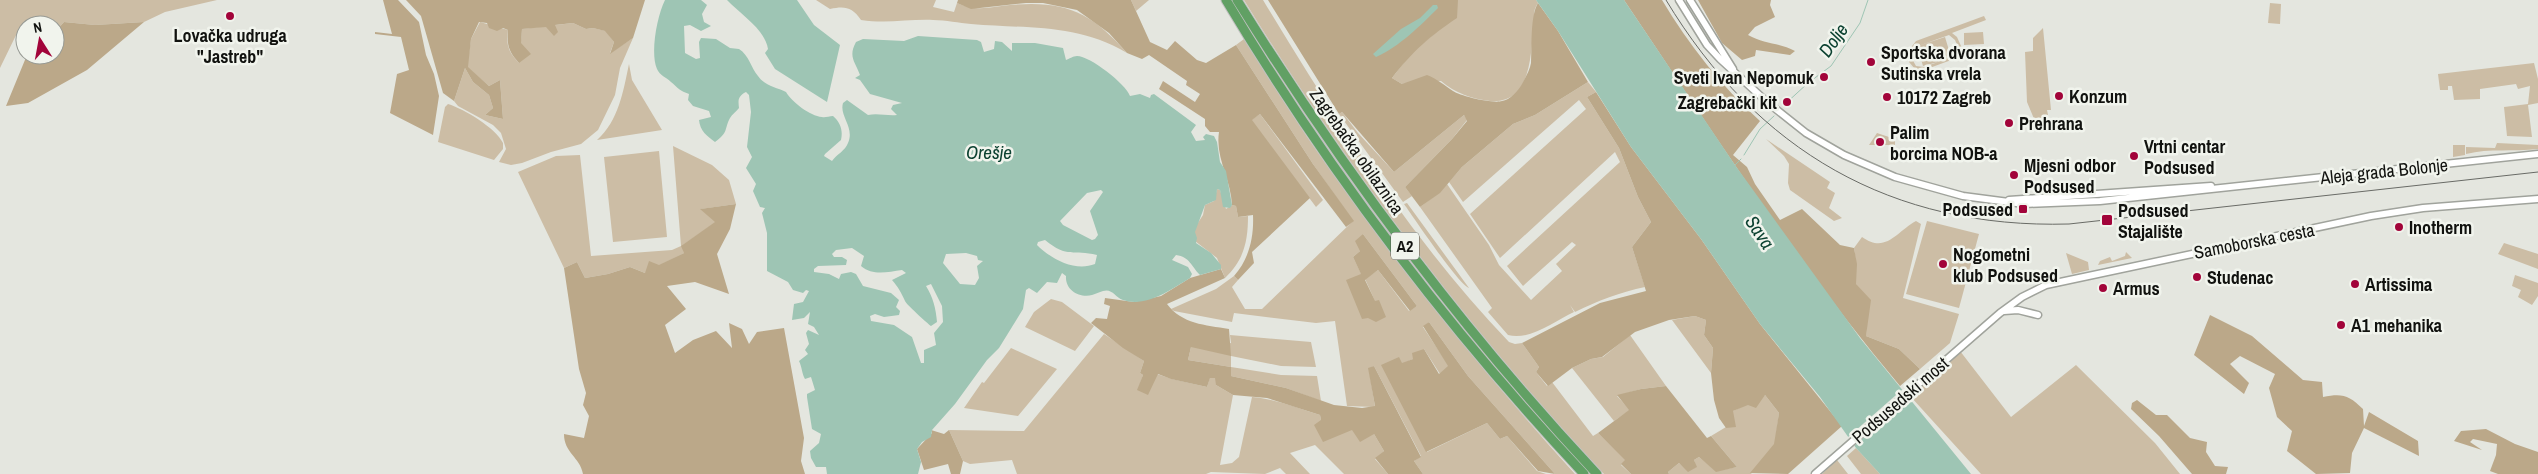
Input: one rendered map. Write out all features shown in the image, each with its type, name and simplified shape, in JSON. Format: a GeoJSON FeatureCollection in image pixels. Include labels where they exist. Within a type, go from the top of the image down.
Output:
{"type":"FeatureCollection","features":[{"type":"Feature","properties":{"kind":"highway","name":"Zagrebačka obilaznica"},"geometry":{"type":"LineString","coordinates":[[1226,0],[1322,147],[1412,271],[1514,396],[1584,474]]}},
{"type":"Feature","properties":{"kind":"highway","name":"Zagrebačka obilaznica"},"geometry":{"type":"LineString","coordinates":[[1237,0],[1320,129],[1398,236],[1516,384],[1596,474]]}},
{"type":"Feature","properties":{"kind":"main road","name":"Aleja grada Bolonje"},"geometry":{"type":"LineString","coordinates":[[1679,0],[1707,45],[1726,66],[1787,119],[1844,155],[1895,177],[1924,187],[1962,196],[2000,200],[2149,189],[2229,186],[2538,154]]}},
{"type":"Feature","properties":{"kind":"main road","name":"Aleja grada Bolonje"},"geometry":{"type":"LineString","coordinates":[[1690,0],[1735,72]]}},
{"type":"Feature","properties":{"kind":"main road","name":"Samoborska cesta"},"geometry":{"type":"LineString","coordinates":[[1984,326],[2022,297],[2046,285],[2142,263],[2371,216],[2423,208],[2538,199]]}},
{"type":"Feature","properties":{"kind":"main road"},"geometry":{"type":"LineString","coordinates":[[2000,313],[2018,310],[2038,315]]}},
{"type":"Feature","properties":{"kind":"main road","name":"Podsusedski most"},"geometry":{"type":"LineString","coordinates":[[1815,474],[1984,326]]}},
{"type":"Feature","properties":{"kind":"shaded area"},"geometry":{"type":"Polygon","coordinates":[[[0,0],[217,0],[165,12],[144,22],[95,25],[65,22],[65,15],[15,15],[15,37],[0,68],[0,0]]]}},
{"type":"Feature","properties":{"kind":"shaded area"},"geometry":{"type":"Polygon","coordinates":[[[383,0],[398,0],[419,22],[426,55],[434,74],[439,96],[433,135],[390,113],[397,74],[409,70],[401,37],[375,34],[375,32],[392,34],[383,0]]]}},
{"type":"Feature","properties":{"kind":"shaded area"},"geometry":{"type":"Polygon","coordinates":[[[406,0],[645,0],[633,38],[610,54],[614,42],[605,31],[593,28],[586,29],[573,23],[555,25],[558,32],[554,36],[546,27],[522,29],[521,43],[531,54],[519,63],[509,48],[508,30],[503,28],[497,31],[489,28],[487,23],[479,22],[471,39],[468,67],[489,86],[500,80],[503,119],[485,115],[493,108],[489,95],[473,82],[465,68],[454,101],[443,93],[421,16],[406,0]]]}},
{"type":"Feature","properties":{"kind":"shaded area"},"geometry":{"type":"Polygon","coordinates":[[[816,0],[936,0],[933,7],[954,12],[957,3],[977,8],[1029,4],[1062,7],[1089,18],[1127,53],[1108,43],[1089,37],[1051,29],[938,20],[879,22],[861,20],[848,8],[830,9],[816,0]]]}},
{"type":"Feature","properties":{"kind":"shaded area"},"geometry":{"type":"Polygon","coordinates":[[[958,0],[1131,0],[1150,42],[1167,50],[1175,41],[1197,60],[1206,63],[1236,45],[1313,164],[1354,221],[1346,227],[1260,114],[1252,120],[1310,198],[1252,252],[1254,263],[1238,280],[1234,276],[1250,248],[1253,232],[1253,215],[1238,217],[1236,206],[1232,205],[1229,186],[1219,151],[1219,132],[1210,132],[1205,126],[1205,119],[1159,89],[1163,81],[1195,102],[1200,94],[1186,85],[1187,81],[1149,55],[1142,59],[1127,53],[1109,33],[1077,10],[1043,3],[971,9],[957,3],[958,0]]]}},
{"type":"Feature","properties":{"kind":"shaded area"},"geometry":{"type":"Polygon","coordinates":[[[1131,0],[1149,0],[1136,11],[1131,0]]]}},
{"type":"Feature","properties":{"kind":"shaded area"},"geometry":{"type":"Polygon","coordinates":[[[1244,0],[1263,0],[1347,134],[1440,263],[1509,342],[1515,344],[1522,343],[1539,367],[1536,372],[1547,386],[1552,382],[1593,436],[1598,433],[1626,460],[1621,465],[1631,474],[1604,474],[1505,363],[1412,246],[1368,186],[1325,125],[1244,0]]]}},
{"type":"Feature","properties":{"kind":"shaded area"},"geometry":{"type":"Polygon","coordinates":[[[1268,0],[1458,0],[1457,18],[1422,45],[1392,78],[1402,84],[1427,75],[1462,95],[1498,102],[1514,95],[1529,71],[1534,15],[1538,3],[1558,31],[1588,82],[1535,115],[1513,124],[1462,167],[1440,193],[1420,207],[1405,187],[1467,121],[1464,115],[1394,172],[1342,112],[1339,114],[1268,0]]]}},
{"type":"Feature","properties":{"kind":"shaded area"},"geometry":{"type":"Polygon","coordinates":[[[1458,0],[1536,0],[1538,3],[1534,12],[1530,62],[1527,75],[1522,86],[1504,100],[1490,101],[1477,99],[1452,89],[1441,81],[1402,84],[1392,78],[1412,52],[1433,35],[1458,0]]]}},
{"type":"Feature","properties":{"kind":"shaded area"},"geometry":{"type":"Polygon","coordinates":[[[1624,0],[1662,0],[1706,64],[1732,94],[1760,121],[1733,155],[1747,167],[1755,184],[1780,220],[1802,209],[1840,245],[1854,248],[1857,264],[1856,284],[1871,300],[1866,336],[1899,349],[1920,369],[1900,386],[1862,340],[1791,245],[1723,148],[1624,0]]]}},
{"type":"Feature","properties":{"kind":"shaded area"},"geometry":{"type":"Polygon","coordinates":[[[1698,0],[1771,0],[1770,5],[1775,17],[1755,27],[1748,35],[1795,51],[1790,55],[1756,50],[1755,56],[1742,60],[1722,43],[1698,0]]]}},
{"type":"Feature","properties":{"kind":"shaded area"},"geometry":{"type":"Polygon","coordinates":[[[2270,3],[2281,4],[2280,24],[2268,23],[2270,3]]]}},
{"type":"Feature","properties":{"kind":"shaded area"},"geometry":{"type":"Polygon","coordinates":[[[1984,16],[1986,20],[1952,33],[1957,37],[1961,46],[1954,59],[1924,70],[1915,69],[1909,62],[1909,50],[1916,41],[1984,16]],[[1949,35],[1918,46],[1945,37],[1951,57],[1958,47],[1955,40],[1949,35]],[[1917,46],[1911,57],[1916,66],[1924,67],[1938,62],[1923,66],[1917,46]]]}},
{"type":"Feature","properties":{"kind":"shaded area"},"geometry":{"type":"Polygon","coordinates":[[[65,22],[95,25],[144,22],[87,70],[28,103],[6,106],[23,65],[65,65],[65,22]]]}},
{"type":"Feature","properties":{"kind":"shaded area"},"geometry":{"type":"Polygon","coordinates":[[[480,22],[508,30],[507,40],[509,48],[519,63],[522,29],[573,23],[586,29],[593,28],[606,31],[614,42],[610,53],[633,38],[620,68],[615,95],[598,130],[581,144],[551,152],[522,163],[511,165],[499,162],[506,149],[501,133],[493,125],[458,106],[454,101],[465,68],[473,82],[489,95],[493,108],[485,115],[503,119],[500,80],[489,86],[467,67],[471,39],[480,22]]]}},
{"type":"Feature","properties":{"kind":"shaded area"},"geometry":{"type":"Polygon","coordinates":[[[2043,28],[2051,110],[2047,110],[2048,115],[2042,117],[2043,119],[2035,121],[2027,102],[2025,52],[2033,51],[2033,38],[2043,28]]]}},
{"type":"Feature","properties":{"kind":"shaded area"},"geometry":{"type":"Polygon","coordinates":[[[1983,32],[1984,44],[1964,45],[1964,33],[1983,32]]]}},
{"type":"Feature","properties":{"kind":"shaded area"},"geometry":{"type":"Polygon","coordinates":[[[1244,39],[1311,143],[1381,239],[1475,359],[1575,474],[1555,474],[1468,376],[1429,322],[1423,327],[1449,366],[1440,374],[1424,349],[1413,359],[1402,364],[1427,452],[1487,423],[1500,439],[1507,436],[1537,471],[1546,474],[1423,474],[1414,461],[1421,456],[1374,366],[1369,369],[1375,407],[1347,406],[1335,321],[1316,323],[1234,313],[1232,322],[1171,309],[1216,289],[1234,276],[1238,280],[1232,287],[1245,309],[1262,309],[1353,221],[1313,164],[1236,45],[1244,39]],[[1363,234],[1360,251],[1353,257],[1375,301],[1365,279],[1378,270],[1409,311],[1417,306],[1363,234]]]}},
{"type":"Feature","properties":{"kind":"shaded area"},"geometry":{"type":"Polygon","coordinates":[[[2534,63],[2538,79],[2538,103],[2528,105],[2532,137],[2507,136],[2504,107],[2528,104],[2530,86],[2518,89],[2516,84],[2480,89],[2480,99],[2454,100],[2452,86],[2448,86],[2448,90],[2440,90],[2438,74],[2534,63]]]}},
{"type":"Feature","properties":{"kind":"shaded area"},"geometry":{"type":"Polygon","coordinates":[[[629,64],[632,80],[662,130],[597,140],[615,115],[629,64]]]}},
{"type":"Feature","properties":{"kind":"shaded area"},"geometry":{"type":"Polygon","coordinates":[[[1588,82],[1596,92],[1587,97],[1619,148],[1638,197],[1651,222],[1632,247],[1645,287],[1609,297],[1575,312],[1570,305],[1574,312],[1534,333],[1516,336],[1508,335],[1488,312],[1492,308],[1420,207],[1440,192],[1447,184],[1489,245],[1499,265],[1531,300],[1562,271],[1556,264],[1576,245],[1572,242],[1523,286],[1507,266],[1620,162],[1615,152],[1500,258],[1470,214],[1586,109],[1579,100],[1463,202],[1449,182],[1462,167],[1513,124],[1535,115],[1588,82]]]}},
{"type":"Feature","properties":{"kind":"shaded area"},"geometry":{"type":"Polygon","coordinates":[[[1596,92],[1631,147],[1701,239],[1760,324],[1842,426],[1788,474],[1750,473],[1774,444],[1779,413],[1765,395],[1756,408],[1748,405],[1733,411],[1736,427],[1726,428],[1719,418],[1714,400],[1711,373],[1713,348],[1704,335],[1706,320],[1695,316],[1669,320],[1635,332],[1602,357],[1591,359],[1572,368],[1548,386],[1536,372],[1539,367],[1522,343],[1600,303],[1646,291],[1632,247],[1651,222],[1638,197],[1619,148],[1587,97],[1596,92]]]}},
{"type":"Feature","properties":{"kind":"shaded area"},"geometry":{"type":"Polygon","coordinates":[[[448,104],[487,125],[499,137],[503,143],[503,149],[494,160],[438,142],[445,107],[448,104]]]}},
{"type":"Feature","properties":{"kind":"shaded area"},"geometry":{"type":"Polygon","coordinates":[[[1342,112],[1358,133],[1394,172],[1464,115],[1467,120],[1452,139],[1405,187],[1412,196],[1403,202],[1339,114],[1342,112]]]}},
{"type":"Feature","properties":{"kind":"shaded area"},"geometry":{"type":"Polygon","coordinates":[[[1260,114],[1323,200],[1316,207],[1251,120],[1260,114]]]}},
{"type":"Feature","properties":{"kind":"shaded area"},"geometry":{"type":"Polygon","coordinates":[[[1877,133],[1895,139],[1895,145],[1869,145],[1877,133]]]}},
{"type":"Feature","properties":{"kind":"shaded area"},"geometry":{"type":"Polygon","coordinates":[[[1766,139],[1830,182],[1827,188],[1835,193],[1829,208],[1842,218],[1834,221],[1790,190],[1788,183],[1789,164],[1784,156],[1766,139]]]}},
{"type":"Feature","properties":{"kind":"shaded area"},"geometry":{"type":"Polygon","coordinates":[[[2497,143],[2538,145],[2538,149],[2484,151],[2466,154],[2466,147],[2495,148],[2497,143]]]}},
{"type":"Feature","properties":{"kind":"shaded area"},"geometry":{"type":"Polygon","coordinates":[[[2453,145],[2465,145],[2465,155],[2453,157],[2453,145]]]}},
{"type":"Feature","properties":{"kind":"shaded area"},"geometry":{"type":"Polygon","coordinates":[[[673,146],[712,165],[729,180],[736,204],[701,209],[716,222],[683,245],[684,253],[645,273],[630,267],[608,274],[585,278],[577,262],[564,268],[518,172],[556,156],[580,155],[591,256],[672,250],[681,246],[673,146]]]}},
{"type":"Feature","properties":{"kind":"shaded area"},"geometry":{"type":"Polygon","coordinates":[[[659,151],[667,237],[613,242],[604,157],[659,151]]]}},
{"type":"Feature","properties":{"kind":"shaded area"},"geometry":{"type":"Polygon","coordinates":[[[1217,189],[1220,190],[1226,209],[1232,205],[1236,206],[1238,217],[1248,216],[1244,250],[1237,264],[1225,278],[1217,258],[1195,241],[1194,229],[1203,215],[1205,205],[1214,201],[1217,189]]]}},
{"type":"Feature","properties":{"kind":"shaded area"},"geometry":{"type":"Polygon","coordinates":[[[1407,203],[1469,288],[1456,276],[1436,250],[1404,204],[1407,203]]]}},
{"type":"Feature","properties":{"kind":"shaded area"},"geometry":{"type":"Polygon","coordinates":[[[736,204],[730,229],[717,254],[729,294],[695,282],[667,286],[686,309],[665,325],[675,353],[693,340],[716,331],[732,348],[729,323],[742,329],[749,344],[757,332],[784,328],[804,438],[801,461],[805,474],[583,474],[579,463],[569,451],[564,434],[584,438],[589,416],[583,405],[586,393],[579,369],[564,268],[577,262],[585,278],[608,274],[630,267],[645,273],[649,261],[659,265],[684,253],[681,246],[715,222],[700,209],[736,204]]]}},
{"type":"Feature","properties":{"kind":"shaded area"},"geometry":{"type":"Polygon","coordinates":[[[1916,221],[1921,224],[1903,298],[1959,314],[1950,343],[1920,369],[1899,349],[1866,336],[1865,314],[1856,284],[1854,248],[1862,237],[1870,242],[1878,243],[1890,240],[1916,221]]]}},
{"type":"Feature","properties":{"kind":"shaded area","name":"Nogometni klub Podsused"},"geometry":{"type":"Polygon","coordinates":[[[1927,221],[1979,234],[1959,308],[1906,294],[1927,221]]]}},
{"type":"Feature","properties":{"kind":"shaded area"},"geometry":{"type":"Polygon","coordinates":[[[1363,234],[1417,306],[1410,311],[1378,270],[1365,280],[1375,301],[1379,300],[1386,317],[1376,322],[1368,318],[1362,319],[1346,280],[1361,274],[1353,257],[1360,251],[1355,241],[1363,234]]]}},
{"type":"Feature","properties":{"kind":"shaded area"},"geometry":{"type":"Polygon","coordinates":[[[2504,243],[2538,254],[2538,269],[2498,254],[2504,243]]]}},
{"type":"Feature","properties":{"kind":"shaded area"},"geometry":{"type":"Polygon","coordinates":[[[2126,252],[2132,258],[2098,265],[2100,261],[2110,257],[2112,261],[2125,256],[2126,252]]]}},
{"type":"Feature","properties":{"kind":"shaded area"},"geometry":{"type":"Polygon","coordinates":[[[2066,253],[2088,262],[2089,270],[2072,274],[2066,253]]]}},
{"type":"Feature","properties":{"kind":"shaded area"},"geometry":{"type":"Polygon","coordinates":[[[1221,269],[1225,278],[1167,304],[1173,311],[1187,320],[1203,325],[1229,329],[1231,356],[1191,347],[1188,360],[1231,367],[1231,376],[1286,388],[1334,405],[1362,408],[1375,406],[1368,368],[1374,366],[1421,457],[1414,461],[1423,474],[1388,474],[1375,458],[1384,451],[1374,434],[1360,442],[1352,430],[1323,442],[1314,425],[1321,420],[1320,415],[1267,398],[1233,395],[1216,385],[1215,378],[1210,378],[1207,387],[1158,374],[1148,395],[1137,390],[1143,375],[1140,373],[1144,361],[1123,348],[1091,323],[1096,318],[1107,319],[1110,306],[1104,304],[1105,298],[1134,302],[1161,296],[1190,278],[1221,269]]]}},
{"type":"Feature","properties":{"kind":"shaded area"},"geometry":{"type":"Polygon","coordinates":[[[2515,275],[2538,283],[2538,296],[2532,305],[2518,297],[2521,290],[2512,286],[2515,275]]]}},
{"type":"Feature","properties":{"kind":"shaded area"},"geometry":{"type":"Polygon","coordinates":[[[1051,299],[1062,302],[1094,326],[1075,351],[1025,327],[1034,312],[1051,299]]]}},
{"type":"Feature","properties":{"kind":"shaded area"},"geometry":{"type":"Polygon","coordinates":[[[2210,315],[2252,336],[2303,380],[2322,382],[2323,397],[2340,395],[2354,401],[2363,409],[2364,426],[2369,412],[2418,441],[2419,456],[2364,428],[2352,453],[2350,473],[2316,474],[2287,451],[2292,431],[2277,417],[2269,388],[2275,374],[2240,356],[2230,364],[2249,383],[2244,394],[2194,355],[2210,315]]]}},
{"type":"Feature","properties":{"kind":"shaded area"},"geometry":{"type":"Polygon","coordinates":[[[1695,316],[1706,320],[1704,335],[1713,348],[1711,373],[1672,320],[1695,316]]]}},
{"type":"Feature","properties":{"kind":"shaded area"},"geometry":{"type":"Polygon","coordinates":[[[1429,322],[1468,376],[1555,474],[1538,471],[1507,436],[1500,439],[1487,423],[1426,452],[1381,365],[1399,357],[1402,363],[1413,359],[1412,353],[1424,349],[1439,374],[1448,366],[1423,326],[1429,322]]]}},
{"type":"Feature","properties":{"kind":"shaded area"},"geometry":{"type":"Polygon","coordinates":[[[1104,334],[1144,361],[1140,373],[1143,375],[1138,390],[1157,374],[1207,387],[1210,377],[1216,378],[1216,385],[1233,395],[1220,465],[1232,463],[1239,457],[1252,397],[1286,404],[1320,415],[1321,420],[1374,434],[1384,451],[1375,459],[1388,474],[1344,474],[1315,445],[1290,453],[1310,474],[1286,474],[1280,468],[1265,474],[1211,472],[1206,474],[1017,474],[1012,460],[970,464],[963,461],[949,430],[1024,431],[1104,334]]]}},
{"type":"Feature","properties":{"kind":"shaded area"},"geometry":{"type":"Polygon","coordinates":[[[1230,335],[1311,342],[1316,367],[1281,366],[1231,356],[1231,367],[1188,360],[1191,347],[1231,343],[1230,335]]]}},
{"type":"Feature","properties":{"kind":"shaded area"},"geometry":{"type":"Polygon","coordinates":[[[1630,335],[1666,386],[1641,389],[1617,396],[1630,410],[1614,421],[1572,368],[1591,359],[1603,357],[1630,335]]]}},
{"type":"Feature","properties":{"kind":"shaded area"},"geometry":{"type":"Polygon","coordinates":[[[1011,348],[1057,369],[1018,416],[964,408],[982,382],[984,383],[1011,348]]]}},
{"type":"Feature","properties":{"kind":"shaded area"},"geometry":{"type":"Polygon","coordinates":[[[1960,351],[2011,417],[2076,365],[2155,443],[2180,474],[1981,474],[1911,397],[1960,351]]]}},
{"type":"Feature","properties":{"kind":"shaded area"},"geometry":{"type":"Polygon","coordinates":[[[1231,367],[1281,375],[1317,376],[1321,401],[1286,388],[1231,376],[1231,367]]]}},
{"type":"Feature","properties":{"kind":"shaded area"},"geometry":{"type":"Polygon","coordinates":[[[1666,386],[1707,438],[1711,436],[1737,467],[1716,472],[1699,457],[1694,460],[1697,467],[1688,472],[1679,463],[1668,472],[1669,474],[1631,474],[1621,464],[1625,460],[1598,433],[1629,410],[1617,395],[1641,389],[1666,386]]]}},
{"type":"Feature","properties":{"kind":"shaded area"},"geometry":{"type":"Polygon","coordinates":[[[1765,395],[1779,413],[1775,444],[1751,474],[1669,474],[1668,472],[1679,463],[1688,471],[1696,467],[1694,460],[1699,457],[1716,471],[1737,467],[1711,436],[1726,427],[1733,411],[1765,395]]]}},
{"type":"Feature","properties":{"kind":"shaded area"},"geometry":{"type":"Polygon","coordinates":[[[2137,400],[2156,415],[2167,415],[2190,438],[2207,442],[2206,452],[2215,466],[2228,467],[2226,474],[2192,474],[2159,436],[2131,409],[2132,403],[2137,400]]]}},
{"type":"Feature","properties":{"kind":"shaded area"},"geometry":{"type":"Polygon","coordinates":[[[2486,429],[2515,444],[2538,452],[2538,474],[2498,474],[2490,471],[2496,455],[2497,444],[2473,439],[2470,442],[2482,450],[2454,441],[2461,431],[2486,429]]]}},
{"type":"Feature","properties":{"kind":"shaded area"},"geometry":{"type":"Polygon","coordinates":[[[931,430],[944,434],[949,430],[963,461],[960,474],[951,474],[948,464],[924,470],[917,449],[932,433],[931,430]]]}},
{"type":"Feature","properties":{"kind":"shaded area"},"geometry":{"type":"Polygon","coordinates":[[[1856,448],[1880,474],[1861,474],[1847,456],[1856,448]]]}},
{"type":"Feature","properties":{"kind":"shaded area"},"geometry":{"type":"Polygon","coordinates":[[[1837,460],[1848,474],[1822,474],[1837,460]]]}},
{"type":"Feature","properties":{"kind":"water","name":"Orešje"},"geometry":{"type":"Polygon","coordinates":[[[665,0],[701,0],[707,5],[702,14],[704,22],[711,26],[701,31],[690,25],[684,26],[685,53],[696,59],[700,58],[699,42],[701,38],[716,39],[730,48],[739,49],[748,58],[761,79],[767,84],[786,92],[797,104],[807,111],[817,116],[833,116],[840,124],[842,133],[841,140],[824,156],[832,161],[845,148],[850,137],[842,108],[843,103],[847,100],[868,115],[897,115],[891,109],[893,105],[902,103],[870,94],[860,80],[855,78],[860,75],[852,55],[856,42],[863,39],[904,41],[918,36],[977,40],[981,42],[984,52],[994,49],[995,41],[1002,42],[1012,51],[1012,43],[1035,43],[1063,48],[1066,60],[1077,56],[1083,57],[1098,65],[1115,78],[1130,96],[1140,94],[1150,98],[1154,94],[1196,125],[1191,132],[1196,141],[1205,140],[1203,137],[1206,134],[1214,136],[1217,142],[1220,162],[1226,171],[1232,205],[1230,208],[1223,207],[1220,190],[1217,189],[1216,200],[1205,205],[1195,232],[1196,243],[1211,253],[1221,265],[1221,269],[1200,275],[1187,260],[1176,255],[1172,260],[1188,267],[1192,274],[1190,278],[1158,296],[1132,302],[1120,299],[1106,290],[1087,296],[1078,294],[1070,289],[1066,276],[1062,273],[1057,283],[1047,282],[1037,293],[1029,288],[1026,290],[1023,309],[999,348],[987,360],[955,404],[932,430],[931,437],[922,442],[917,449],[921,462],[918,474],[827,474],[826,467],[816,467],[811,458],[810,451],[819,443],[821,434],[812,429],[807,394],[815,390],[811,377],[805,379],[799,361],[808,354],[805,350],[809,344],[806,333],[808,330],[819,335],[814,327],[808,324],[810,312],[804,318],[792,320],[794,304],[803,302],[809,291],[806,290],[803,293],[793,290],[788,282],[767,271],[767,233],[762,213],[765,208],[760,207],[753,191],[756,184],[746,168],[752,157],[747,147],[751,112],[749,95],[746,92],[740,97],[739,108],[728,122],[724,133],[715,142],[702,130],[699,120],[711,117],[709,111],[693,106],[688,100],[689,94],[683,92],[661,75],[657,69],[654,44],[665,0]],[[1101,190],[1087,193],[1060,221],[1063,225],[1092,240],[1098,235],[1090,211],[1103,192],[1101,190]],[[1045,240],[1038,242],[1037,245],[1049,255],[1064,263],[1079,266],[1095,264],[1097,255],[1065,252],[1045,240]],[[852,248],[836,250],[832,254],[834,257],[842,257],[847,260],[846,265],[818,266],[814,269],[814,272],[829,274],[839,279],[841,274],[851,272],[856,274],[863,286],[891,293],[899,300],[896,307],[900,311],[899,315],[884,317],[875,314],[870,316],[871,321],[894,325],[912,337],[921,363],[924,363],[924,350],[936,345],[934,333],[943,322],[942,306],[931,284],[926,286],[934,303],[937,322],[931,326],[906,303],[892,280],[906,273],[902,270],[870,271],[861,266],[864,256],[852,248]],[[966,253],[946,254],[943,263],[960,284],[975,285],[979,278],[977,266],[983,261],[978,260],[977,256],[966,253]]]}},
{"type":"Feature","properties":{"kind":"water"},"geometry":{"type":"Polygon","coordinates":[[[727,0],[797,0],[814,25],[840,45],[827,102],[775,69],[765,53],[768,49],[762,35],[727,0]]]}},
{"type":"Feature","properties":{"kind":"water","name":"Sava"},"geometry":{"type":"Polygon","coordinates":[[[1536,0],[1624,0],[1735,165],[1860,338],[1971,474],[1880,474],[1856,448],[1820,397],[1760,324],[1701,239],[1631,147],[1558,31],[1536,0]]]}},
{"type":"Feature","properties":{"kind":"water"},"geometry":{"type":"Polygon","coordinates":[[[1433,5],[1437,5],[1438,8],[1409,35],[1385,53],[1376,57],[1373,54],[1401,29],[1420,18],[1433,5]]]}},
{"type":"Feature","properties":{"kind":"pier"},"geometry":{"type":"Polygon","coordinates":[[[1904,388],[1911,396],[1853,447],[1847,438],[1904,388]]]}},
{"type":"Feature","properties":{"kind":"waterway","name":"Dolje"},"geometry":{"type":"LineString","coordinates":[[1784,105],[1808,83],[1831,66],[1860,23],[1868,0]]}},
{"type":"Feature","properties":{"kind":"waterway","name":"Dolje"},"geometry":{"type":"LineString","coordinates":[[1744,155],[1760,129],[1774,116]]}},
{"type":"Feature","properties":{"kind":"waterway","name":"Dolje"},"geometry":{"type":"LineString","coordinates":[[1735,165],[1741,159]]}},
{"type":"Feature","properties":{"kind":"railway"},"geometry":{"type":"LineString","coordinates":[[1666,0],[1702,53],[1742,99],[1787,139],[1835,170],[1888,195],[1944,212],[2005,222],[2069,224],[2538,172]]}},
{"type":"Feature","properties":{"kind":"place","name":"Lovačka udruga \"Jastreb\""},"geometry":{"type":"Point","coordinates":[230,16]}},
{"type":"Feature","properties":{"kind":"place","name":"Sportska dvorana Sutinska vrela"},"geometry":{"type":"Point","coordinates":[1871,62]}},
{"type":"Feature","properties":{"kind":"place","name":"Sveti Ivan Nepomuk"},"geometry":{"type":"Point","coordinates":[1824,77]}},
{"type":"Feature","properties":{"kind":"place","name":"Konzum"},"geometry":{"type":"Point","coordinates":[2059,96]}},
{"type":"Feature","properties":{"kind":"place","name":"10172 Zagreb"},"geometry":{"type":"Point","coordinates":[1887,97]}},
{"type":"Feature","properties":{"kind":"place","name":"Zagrebački kit"},"geometry":{"type":"Point","coordinates":[1787,102]}},
{"type":"Feature","properties":{"kind":"place","name":"Prehrana"},"geometry":{"type":"Point","coordinates":[2009,123]}},
{"type":"Feature","properties":{"kind":"place","name":"Palim borcima NOB-a"},"geometry":{"type":"Point","coordinates":[1880,142]}},
{"type":"Feature","properties":{"kind":"place","name":"Vrtni centar Podsused"},"geometry":{"type":"Point","coordinates":[2134,156]}},
{"type":"Feature","properties":{"kind":"place","name":"Mjesni odbor Podsused"},"geometry":{"type":"Point","coordinates":[2014,175]}},
{"type":"Feature","properties":{"kind":"place","name":"Podsused"},"geometry":{"type":"Point","coordinates":[2023,209]}},
{"type":"Feature","properties":{"kind":"place","name":"Podsused Stajalište"},"geometry":{"type":"Point","coordinates":[2107,220]}},
{"type":"Feature","properties":{"kind":"place","name":"Inotherm"},"geometry":{"type":"Point","coordinates":[2399,227]}},
{"type":"Feature","properties":{"kind":"place","name":"Nogometni klub Podsused"},"geometry":{"type":"Point","coordinates":[1943,264]}},
{"type":"Feature","properties":{"kind":"place","name":"Studenac"},"geometry":{"type":"Point","coordinates":[2197,277]}},
{"type":"Feature","properties":{"kind":"place","name":"Artissima"},"geometry":{"type":"Point","coordinates":[2355,284]}},
{"type":"Feature","properties":{"kind":"place","name":"Armus"},"geometry":{"type":"Point","coordinates":[2103,288]}},
{"type":"Feature","properties":{"kind":"place","name":"A1 mehanika"},"geometry":{"type":"Point","coordinates":[2341,325]}}]}
